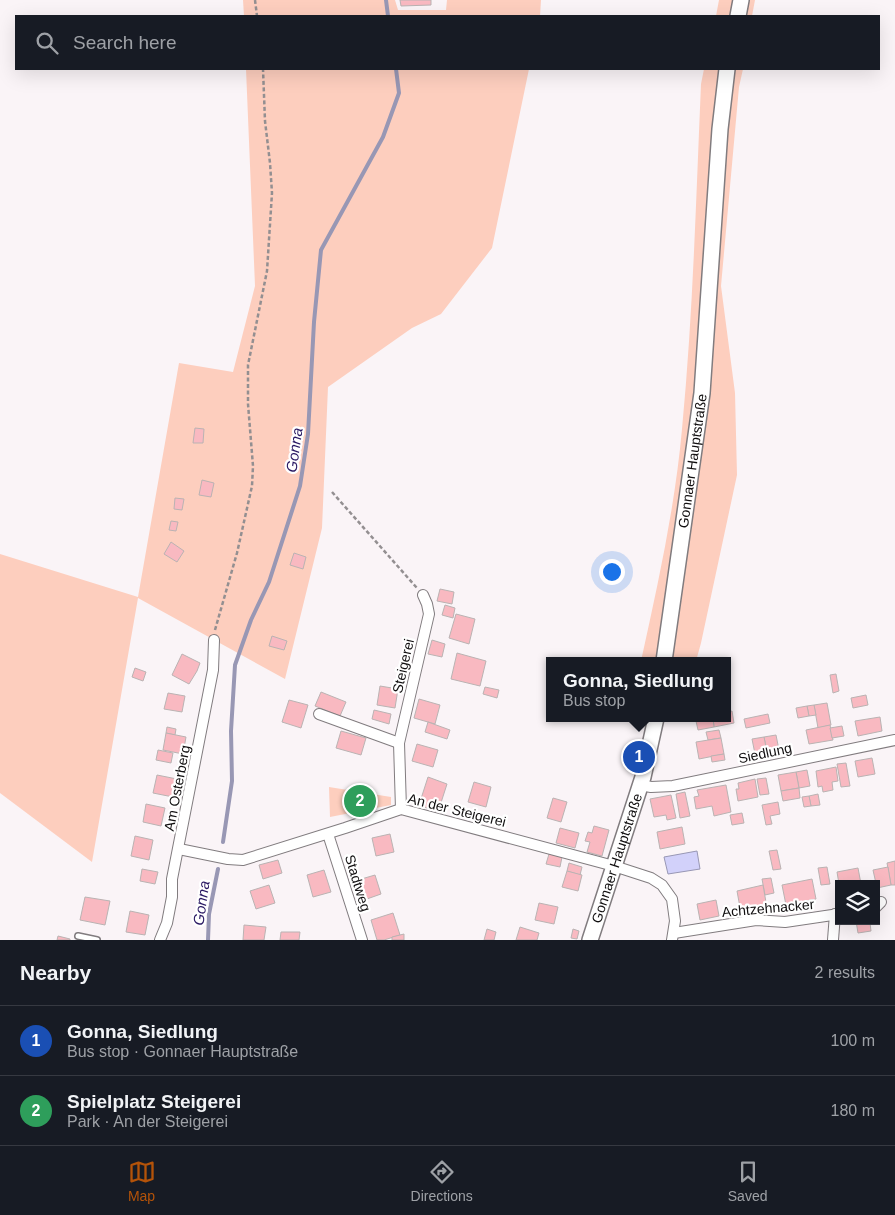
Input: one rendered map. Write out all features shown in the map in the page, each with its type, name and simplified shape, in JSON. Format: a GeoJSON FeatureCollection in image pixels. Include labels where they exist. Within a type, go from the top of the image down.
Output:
{"type":"FeatureCollection","features":[{"type":"Feature","properties":{"kind":"main road"},"geometry":{"type":"LineString","coordinates":[[738,15],[741,0]]}},
{"type":"Feature","properties":{"kind":"main road","name":"Gonnaer Hauptstraße"},"geometry":{"type":"LineString","coordinates":[[665,657],[699,415],[706,349],[720,136],[727,70]]}},
{"type":"Feature","properties":{"kind":"main road","name":"Gonnaer Hauptstraße"},"geometry":{"type":"LineString","coordinates":[[590,940],[640,785],[655,722]]}},
{"type":"Feature","properties":{"kind":"street","name":"Steigerei"},"geometry":{"type":"LineString","coordinates":[[401,809],[399,743],[428,614],[427,604],[423,595]]}},
{"type":"Feature","properties":{"kind":"street","name":"Am Osterberg"},"geometry":{"type":"LineString","coordinates":[[160,940],[167,923],[173,891],[172,879],[213,670],[214,640]]}},
{"type":"Feature","properties":{"kind":"street"},"geometry":{"type":"LineString","coordinates":[[320,714],[399,743]]}},
{"type":"Feature","properties":{"kind":"street","name":"Siedlung"},"geometry":{"type":"LineString","coordinates":[[640,785],[651,788],[673,786],[895,740]]}},
{"type":"Feature","properties":{"kind":"street","name":"An der Steigerei"},"geometry":{"type":"LineString","coordinates":[[179,849],[228,859],[243,860],[401,809],[614,866]]}},
{"type":"Feature","properties":{"kind":"street","name":"Stadtweg"},"geometry":{"type":"LineString","coordinates":[[328,834],[362,940]]}},
{"type":"Feature","properties":{"kind":"street","name":"Achtzehnacker"},"geometry":{"type":"LineString","coordinates":[[614,866],[652,878],[667,890],[674,908],[673,936],[756,920],[785,922],[835,914]]}},
{"type":"Feature","properties":{"kind":"street","name":"Achtzehnacker"},"geometry":{"type":"LineString","coordinates":[[832,940],[835,924]]}},
{"type":"Feature","properties":{"kind":"lane"},"geometry":{"type":"LineString","coordinates":[[78,936],[97,940]]}},
{"type":"Feature","properties":{"kind":"path"},"geometry":{"type":"LineString","coordinates":[[255,0],[257,15]]}},
{"type":"Feature","properties":{"kind":"path"},"geometry":{"type":"LineString","coordinates":[[214,640],[239,545],[252,486],[253,466],[248,408],[248,365],[267,271],[272,193],[264,116],[263,70]]}},
{"type":"Feature","properties":{"kind":"path"},"geometry":{"type":"LineString","coordinates":[[332,492],[423,595]]}},
{"type":"Feature","properties":{"kind":"shaded area"},"geometry":{"type":"Polygon","coordinates":[[[243,0],[395,0],[398,10],[446,10],[447,0],[541,0],[540,15],[244,15],[243,0]]]}},
{"type":"Feature","properties":{"kind":"shaded area"},"geometry":{"type":"Polygon","coordinates":[[[719,0],[755,0],[752,15],[716,15],[719,0]]]}},
{"type":"Feature","properties":{"kind":"shaded area"},"geometry":{"type":"Polygon","coordinates":[[[246,70],[529,70],[492,248],[441,314],[412,328],[328,387],[322,528],[285,679],[138,598],[92,862],[0,793],[0,554],[138,597],[179,363],[233,372],[255,286],[246,70]]]}},
{"type":"Feature","properties":{"kind":"shaded area"},"geometry":{"type":"Polygon","coordinates":[[[704,70],[743,70],[739,87],[721,286],[735,393],[737,475],[697,657],[642,657],[665,545],[679,458],[689,343],[701,84],[704,70]]]}},
{"type":"Feature","properties":{"kind":"shaded area"},"geometry":{"type":"Polygon","coordinates":[[[329,787],[391,797],[391,805],[330,817],[329,787]]]}},
{"type":"Feature","properties":{"kind":"water"},"geometry":{"type":"Polygon","coordinates":[[[697,851],[700,869],[668,874],[664,857],[697,851]]]}},
{"type":"Feature","properties":{"kind":"building"},"geometry":{"type":"Polygon","coordinates":[[[400,0],[431,0],[431,5],[401,6],[400,0]]]}},
{"type":"Feature","properties":{"kind":"building"},"geometry":{"type":"Polygon","coordinates":[[[195,428],[204,429],[203,443],[193,443],[195,428]]]}},
{"type":"Feature","properties":{"kind":"building"},"geometry":{"type":"Polygon","coordinates":[[[202,480],[214,483],[211,497],[199,495],[202,480]]]}},
{"type":"Feature","properties":{"kind":"building"},"geometry":{"type":"Polygon","coordinates":[[[175,498],[184,499],[182,510],[174,509],[175,498]]]}},
{"type":"Feature","properties":{"kind":"building"},"geometry":{"type":"Polygon","coordinates":[[[171,521],[178,522],[176,531],[169,530],[171,521]]]}},
{"type":"Feature","properties":{"kind":"building"},"geometry":{"type":"Polygon","coordinates":[[[171,542],[184,551],[177,562],[164,554],[171,542]]]}},
{"type":"Feature","properties":{"kind":"building"},"geometry":{"type":"Polygon","coordinates":[[[294,553],[306,557],[303,569],[290,565],[294,553]]]}},
{"type":"Feature","properties":{"kind":"building"},"geometry":{"type":"Polygon","coordinates":[[[440,589],[454,592],[452,604],[437,601],[440,589]]]}},
{"type":"Feature","properties":{"kind":"building"},"geometry":{"type":"Polygon","coordinates":[[[445,605],[455,608],[453,618],[442,615],[445,605]]]}},
{"type":"Feature","properties":{"kind":"building"},"geometry":{"type":"Polygon","coordinates":[[[456,614],[475,619],[469,644],[449,638],[456,614]]]}},
{"type":"Feature","properties":{"kind":"building"},"geometry":{"type":"Polygon","coordinates":[[[272,636],[287,641],[284,650],[269,646],[272,636]]]}},
{"type":"Feature","properties":{"kind":"building"},"geometry":{"type":"Polygon","coordinates":[[[432,640],[445,644],[442,657],[428,654],[432,640]]]}},
{"type":"Feature","properties":{"kind":"building"},"geometry":{"type":"Polygon","coordinates":[[[457,653],[486,661],[480,686],[451,679],[457,653]]]}},
{"type":"Feature","properties":{"kind":"building"},"geometry":{"type":"Polygon","coordinates":[[[182,654],[200,663],[189,684],[172,675],[182,654]]]}},
{"type":"Feature","properties":{"kind":"building"},"geometry":{"type":"Polygon","coordinates":[[[135,668],[146,672],[143,681],[132,677],[135,668]]]}},
{"type":"Feature","properties":{"kind":"building"},"geometry":{"type":"Polygon","coordinates":[[[836,674],[839,691],[833,693],[830,675],[836,674]]]}},
{"type":"Feature","properties":{"kind":"building"},"geometry":{"type":"Polygon","coordinates":[[[380,686],[398,689],[395,708],[377,705],[380,686]]]}},
{"type":"Feature","properties":{"kind":"building"},"geometry":{"type":"Polygon","coordinates":[[[485,687],[499,690],[497,698],[483,694],[485,687]]]}},
{"type":"Feature","properties":{"kind":"building"},"geometry":{"type":"Polygon","coordinates":[[[321,692],[346,702],[340,716],[315,706],[321,692]]]}},
{"type":"Feature","properties":{"kind":"building"},"geometry":{"type":"Polygon","coordinates":[[[168,693],[185,696],[182,712],[164,709],[168,693]]]}},
{"type":"Feature","properties":{"kind":"building"},"geometry":{"type":"Polygon","coordinates":[[[866,695],[868,705],[853,708],[851,698],[866,695]]]}},
{"type":"Feature","properties":{"kind":"building"},"geometry":{"type":"Polygon","coordinates":[[[419,699],[440,705],[435,724],[414,718],[419,699]]]}},
{"type":"Feature","properties":{"kind":"building"},"geometry":{"type":"Polygon","coordinates":[[[289,700],[308,705],[301,728],[282,722],[289,700]]]}},
{"type":"Feature","properties":{"kind":"building"},"geometry":{"type":"Polygon","coordinates":[[[827,703],[831,725],[818,728],[814,705],[827,703]]]}},
{"type":"Feature","properties":{"kind":"building"},"geometry":{"type":"Polygon","coordinates":[[[814,705],[816,715],[809,716],[807,706],[814,705]]]}},
{"type":"Feature","properties":{"kind":"building"},"geometry":{"type":"Polygon","coordinates":[[[807,706],[809,716],[798,718],[796,708],[807,706]]]}},
{"type":"Feature","properties":{"kind":"building"},"geometry":{"type":"Polygon","coordinates":[[[374,710],[391,714],[389,724],[372,719],[374,710]]]}},
{"type":"Feature","properties":{"kind":"building"},"geometry":{"type":"Polygon","coordinates":[[[731,711],[734,723],[714,727],[713,722],[731,722],[731,711]]]}},
{"type":"Feature","properties":{"kind":"building"},"geometry":{"type":"Polygon","coordinates":[[[768,714],[770,723],[746,728],[744,719],[768,714]]]}},
{"type":"Feature","properties":{"kind":"building"},"geometry":{"type":"Polygon","coordinates":[[[880,717],[882,731],[858,736],[855,721],[880,717]]]}},
{"type":"Feature","properties":{"kind":"building"},"geometry":{"type":"Polygon","coordinates":[[[428,722],[450,730],[447,739],[425,732],[428,722]]]}},
{"type":"Feature","properties":{"kind":"building"},"geometry":{"type":"Polygon","coordinates":[[[696,722],[713,722],[714,727],[698,730],[696,722]]]}},
{"type":"Feature","properties":{"kind":"building"},"geometry":{"type":"Polygon","coordinates":[[[830,725],[833,740],[809,744],[806,730],[830,725]]]}},
{"type":"Feature","properties":{"kind":"building"},"geometry":{"type":"Polygon","coordinates":[[[842,726],[844,736],[832,738],[830,728],[842,726]]]}},
{"type":"Feature","properties":{"kind":"building"},"geometry":{"type":"Polygon","coordinates":[[[167,727],[176,729],[175,735],[166,733],[167,727]]]}},
{"type":"Feature","properties":{"kind":"building"},"geometry":{"type":"Polygon","coordinates":[[[719,730],[721,738],[708,740],[706,732],[719,730]]]}},
{"type":"Feature","properties":{"kind":"building"},"geometry":{"type":"Polygon","coordinates":[[[341,731],[366,738],[361,755],[336,748],[341,731]]]}},
{"type":"Feature","properties":{"kind":"building"},"geometry":{"type":"Polygon","coordinates":[[[166,733],[186,737],[183,754],[163,750],[166,733]]]}},
{"type":"Feature","properties":{"kind":"building"},"geometry":{"type":"Polygon","coordinates":[[[776,735],[779,750],[767,752],[764,737],[776,735]]]}},
{"type":"Feature","properties":{"kind":"building"},"geometry":{"type":"Polygon","coordinates":[[[764,737],[767,752],[755,754],[752,739],[764,737]]]}},
{"type":"Feature","properties":{"kind":"building"},"geometry":{"type":"Polygon","coordinates":[[[721,738],[724,754],[699,759],[696,742],[721,738]]]}},
{"type":"Feature","properties":{"kind":"building"},"geometry":{"type":"Polygon","coordinates":[[[417,744],[438,750],[433,767],[412,761],[417,744]]]}},
{"type":"Feature","properties":{"kind":"building"},"geometry":{"type":"Polygon","coordinates":[[[158,750],[173,753],[171,763],[156,760],[158,750]]]}},
{"type":"Feature","properties":{"kind":"building"},"geometry":{"type":"Polygon","coordinates":[[[724,754],[725,760],[712,762],[711,756],[724,754]]]}},
{"type":"Feature","properties":{"kind":"building"},"geometry":{"type":"Polygon","coordinates":[[[872,758],[875,774],[858,777],[855,761],[872,758]]]}},
{"type":"Feature","properties":{"kind":"building"},"geometry":{"type":"Polygon","coordinates":[[[846,763],[850,786],[841,787],[837,764],[846,763]]]}},
{"type":"Feature","properties":{"kind":"building"},"geometry":{"type":"Polygon","coordinates":[[[836,767],[838,781],[832,782],[833,790],[823,792],[822,786],[818,787],[816,771],[836,767]]]}},
{"type":"Feature","properties":{"kind":"building"},"geometry":{"type":"Polygon","coordinates":[[[807,770],[810,786],[799,788],[796,772],[807,770]]]}},
{"type":"Feature","properties":{"kind":"building"},"geometry":{"type":"Polygon","coordinates":[[[796,772],[799,788],[781,791],[778,775],[796,772]]]}},
{"type":"Feature","properties":{"kind":"building"},"geometry":{"type":"Polygon","coordinates":[[[157,775],[177,779],[173,797],[153,793],[157,775]]]}},
{"type":"Feature","properties":{"kind":"building"},"geometry":{"type":"Polygon","coordinates":[[[428,777],[447,784],[438,812],[419,805],[428,777]]]}},
{"type":"Feature","properties":{"kind":"building"},"geometry":{"type":"Polygon","coordinates":[[[766,778],[769,794],[760,795],[757,779],[766,778]]]}},
{"type":"Feature","properties":{"kind":"building"},"geometry":{"type":"Polygon","coordinates":[[[755,779],[758,797],[738,801],[736,789],[739,789],[738,783],[755,779]]]}},
{"type":"Feature","properties":{"kind":"building"},"geometry":{"type":"Polygon","coordinates":[[[474,782],[491,787],[486,807],[468,802],[474,782]]]}},
{"type":"Feature","properties":{"kind":"building"},"geometry":{"type":"Polygon","coordinates":[[[726,785],[731,812],[714,816],[712,806],[696,809],[694,797],[699,796],[697,790],[726,785]]]}},
{"type":"Feature","properties":{"kind":"building"},"geometry":{"type":"Polygon","coordinates":[[[799,788],[800,798],[783,801],[781,791],[799,788]]]}},
{"type":"Feature","properties":{"kind":"building"},"geometry":{"type":"Polygon","coordinates":[[[685,792],[690,816],[680,818],[676,794],[685,792]]]}},
{"type":"Feature","properties":{"kind":"building"},"geometry":{"type":"Polygon","coordinates":[[[818,794],[820,805],[811,806],[809,796],[818,794]]]}},
{"type":"Feature","properties":{"kind":"building"},"geometry":{"type":"Polygon","coordinates":[[[671,795],[676,818],[667,820],[666,815],[654,817],[650,799],[671,795]]]}},
{"type":"Feature","properties":{"kind":"building"},"geometry":{"type":"Polygon","coordinates":[[[809,796],[811,806],[804,807],[802,797],[809,796]]]}},
{"type":"Feature","properties":{"kind":"building"},"geometry":{"type":"Polygon","coordinates":[[[553,798],[567,802],[561,822],[547,818],[553,798]]]}},
{"type":"Feature","properties":{"kind":"building"},"geometry":{"type":"Polygon","coordinates":[[[778,802],[780,814],[770,816],[772,824],[766,825],[762,805],[778,802]]]}},
{"type":"Feature","properties":{"kind":"building"},"geometry":{"type":"Polygon","coordinates":[[[146,804],[165,808],[161,826],[143,822],[146,804]]]}},
{"type":"Feature","properties":{"kind":"building"},"geometry":{"type":"Polygon","coordinates":[[[742,813],[744,823],[732,825],[730,815],[742,813]]]}},
{"type":"Feature","properties":{"kind":"building"},"geometry":{"type":"Polygon","coordinates":[[[594,826],[609,830],[602,856],[587,852],[590,842],[585,841],[588,832],[592,833],[594,826]]]}},
{"type":"Feature","properties":{"kind":"building"},"geometry":{"type":"Polygon","coordinates":[[[682,827],[685,844],[660,849],[657,832],[682,827]]]}},
{"type":"Feature","properties":{"kind":"building"},"geometry":{"type":"Polygon","coordinates":[[[560,828],[579,833],[575,848],[556,843],[560,828]]]}},
{"type":"Feature","properties":{"kind":"building"},"geometry":{"type":"Polygon","coordinates":[[[390,834],[394,852],[376,856],[372,838],[390,834]]]}},
{"type":"Feature","properties":{"kind":"building"},"geometry":{"type":"Polygon","coordinates":[[[135,836],[153,840],[149,860],[131,856],[135,836]]]}},
{"type":"Feature","properties":{"kind":"building"},"geometry":{"type":"Polygon","coordinates":[[[777,850],[781,869],[773,870],[769,851],[777,850]]]}},
{"type":"Feature","properties":{"kind":"building"},"geometry":{"type":"Polygon","coordinates":[[[549,854],[562,857],[560,867],[546,864],[549,854]]]}},
{"type":"Feature","properties":{"kind":"building"},"geometry":{"type":"Polygon","coordinates":[[[278,860],[282,873],[263,879],[259,865],[278,860]]]}},
{"type":"Feature","properties":{"kind":"building"},"geometry":{"type":"Polygon","coordinates":[[[895,861],[895,885],[891,885],[887,863],[895,861]]]}},
{"type":"Feature","properties":{"kind":"building"},"geometry":{"type":"Polygon","coordinates":[[[569,863],[582,867],[580,875],[567,871],[569,863]]]}},
{"type":"Feature","properties":{"kind":"building"},"geometry":{"type":"Polygon","coordinates":[[[827,867],[830,884],[821,885],[818,868],[827,867]]]}},
{"type":"Feature","properties":{"kind":"building"},"geometry":{"type":"Polygon","coordinates":[[[888,867],[891,885],[880,887],[880,880],[875,880],[873,870],[888,867]]]}},
{"type":"Feature","properties":{"kind":"building"},"geometry":{"type":"Polygon","coordinates":[[[858,868],[860,880],[838,880],[837,872],[858,868]]]}},
{"type":"Feature","properties":{"kind":"building"},"geometry":{"type":"Polygon","coordinates":[[[142,869],[158,872],[155,884],[140,881],[142,869]]]}},
{"type":"Feature","properties":{"kind":"building"},"geometry":{"type":"Polygon","coordinates":[[[324,870],[331,892],[313,897],[307,875],[324,870]]]}},
{"type":"Feature","properties":{"kind":"building"},"geometry":{"type":"Polygon","coordinates":[[[567,871],[582,875],[578,891],[562,887],[567,871]]]}},
{"type":"Feature","properties":{"kind":"building"},"geometry":{"type":"Polygon","coordinates":[[[375,875],[381,894],[364,900],[358,880],[375,875]]]}},
{"type":"Feature","properties":{"kind":"building"},"geometry":{"type":"Polygon","coordinates":[[[771,878],[774,893],[765,895],[762,879],[771,878]]]}},
{"type":"Feature","properties":{"kind":"building"},"geometry":{"type":"Polygon","coordinates":[[[812,879],[816,899],[786,905],[782,885],[812,879]]]}},
{"type":"Feature","properties":{"kind":"building"},"geometry":{"type":"Polygon","coordinates":[[[269,885],[275,903],[256,909],[250,891],[269,885]]]}},
{"type":"Feature","properties":{"kind":"building"},"geometry":{"type":"Polygon","coordinates":[[[763,885],[767,908],[741,913],[737,891],[763,885]]]}},
{"type":"Feature","properties":{"kind":"building"},"geometry":{"type":"Polygon","coordinates":[[[85,897],[110,901],[105,925],[80,920],[85,897]]]}},
{"type":"Feature","properties":{"kind":"building"},"geometry":{"type":"Polygon","coordinates":[[[716,900],[719,916],[700,920],[697,904],[716,900]]]}},
{"type":"Feature","properties":{"kind":"building"},"geometry":{"type":"Polygon","coordinates":[[[539,903],[558,907],[554,924],[535,920],[539,903]]]}},
{"type":"Feature","properties":{"kind":"building"},"geometry":{"type":"Polygon","coordinates":[[[130,911],[149,915],[145,935],[126,932],[130,911]]]}},
{"type":"Feature","properties":{"kind":"building"},"geometry":{"type":"Polygon","coordinates":[[[393,913],[400,935],[377,940],[371,920],[393,913]]]}},
{"type":"Feature","properties":{"kind":"building"},"geometry":{"type":"Polygon","coordinates":[[[244,925],[266,927],[264,940],[243,940],[244,925]]]}},
{"type":"Feature","properties":{"kind":"building"},"geometry":{"type":"Polygon","coordinates":[[[857,925],[870,925],[871,931],[858,933],[857,925]]]}},
{"type":"Feature","properties":{"kind":"building"},"geometry":{"type":"Polygon","coordinates":[[[520,927],[539,933],[537,940],[516,940],[520,927]]]}},
{"type":"Feature","properties":{"kind":"building"},"geometry":{"type":"Polygon","coordinates":[[[487,929],[496,932],[494,940],[484,940],[487,929]]]}},
{"type":"Feature","properties":{"kind":"building"},"geometry":{"type":"Polygon","coordinates":[[[573,929],[579,931],[577,939],[571,938],[573,929]]]}},
{"type":"Feature","properties":{"kind":"building"},"geometry":{"type":"Polygon","coordinates":[[[281,932],[300,932],[299,940],[280,940],[281,932]]]}},
{"type":"Feature","properties":{"kind":"building"},"geometry":{"type":"Polygon","coordinates":[[[404,934],[404,940],[392,940],[392,937],[404,934]]]}},
{"type":"Feature","properties":{"kind":"building"},"geometry":{"type":"Polygon","coordinates":[[[58,936],[70,939],[70,940],[57,940],[58,936]]]}},
{"type":"Feature","properties":{"kind":"waterway","name":"Gonna"},"geometry":{"type":"LineString","coordinates":[[386,0],[388,15]]}},
{"type":"Feature","properties":{"kind":"waterway","name":"Gonna"},"geometry":{"type":"LineString","coordinates":[[223,842],[232,781],[231,731],[235,665],[251,620],[269,582],[300,486],[308,434],[314,322],[321,250],[383,137],[399,93],[396,70]]}},
{"type":"Feature","properties":{"kind":"waterway","name":"Gonna"},"geometry":{"type":"LineString","coordinates":[[208,940],[209,914],[218,869]]}},
{"type":"Feature","properties":{"kind":"place","name":"Gonna, Siedlung"},"geometry":{"type":"Point","coordinates":[639,757]}},
{"type":"Feature","properties":{"kind":"place","name":"Spielplatz Steigerei"},"geometry":{"type":"Point","coordinates":[360,801]}}]}
